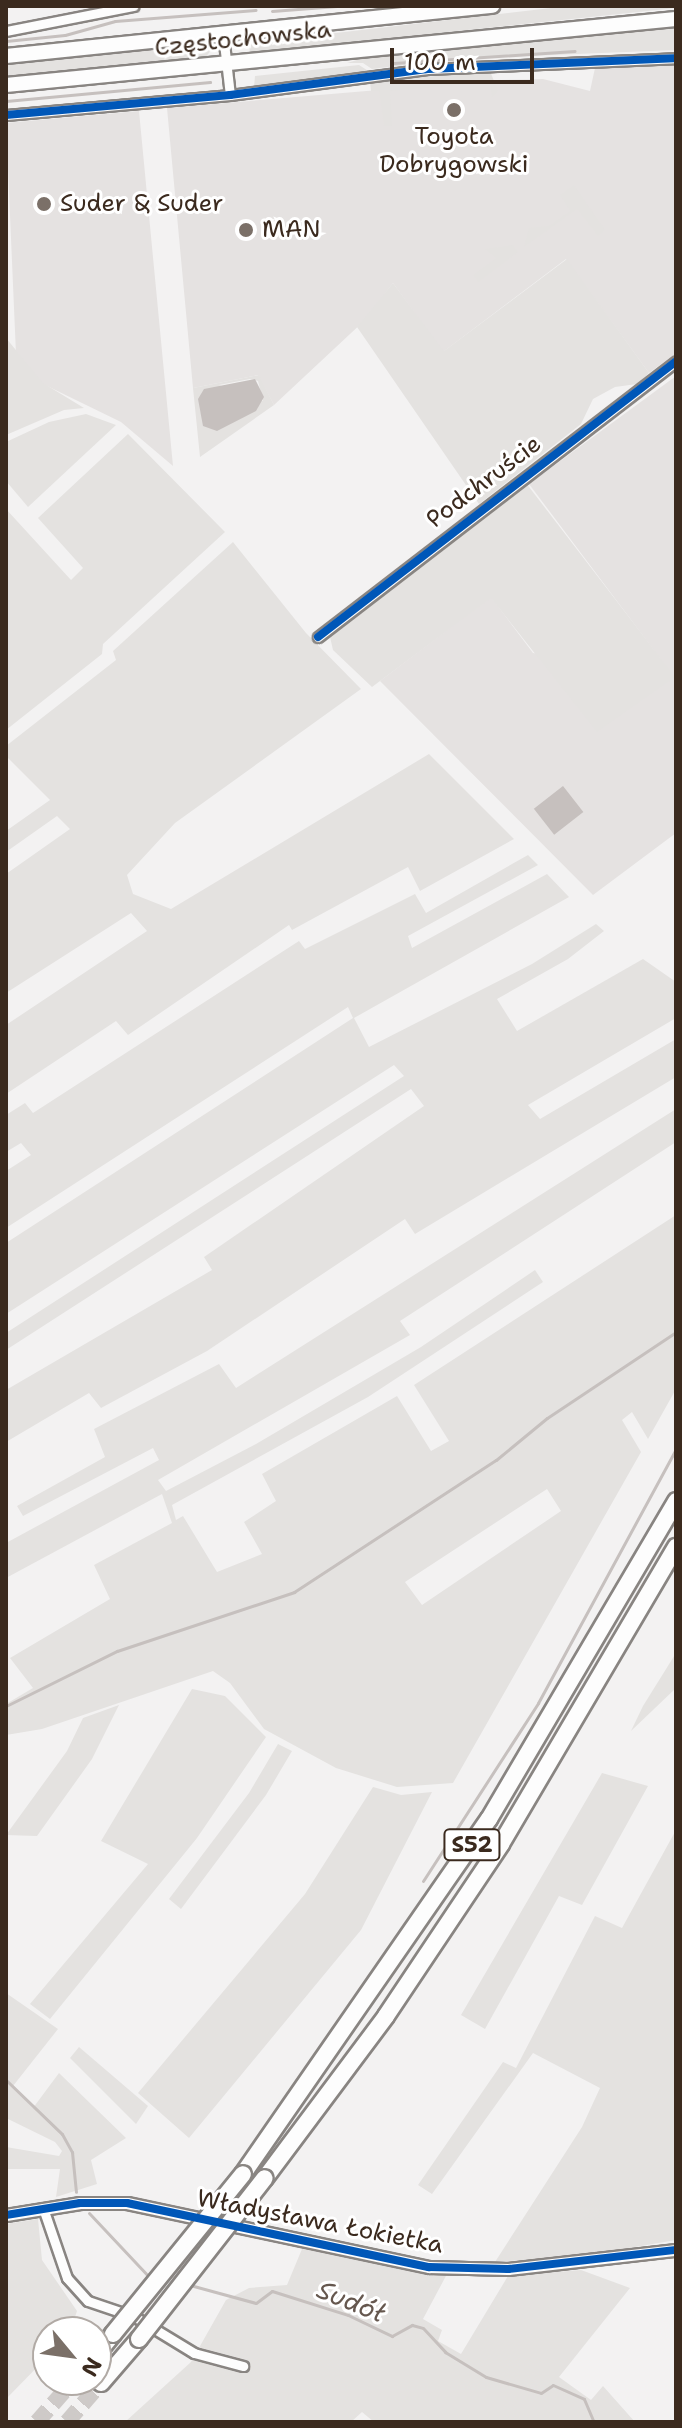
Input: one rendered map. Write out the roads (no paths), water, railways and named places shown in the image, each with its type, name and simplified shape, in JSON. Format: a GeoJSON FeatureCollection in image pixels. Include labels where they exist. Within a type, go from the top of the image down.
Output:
{"type":"FeatureCollection","features":[{"type":"Feature","properties":{"kind":"highway","name":"S52"},"geometry":{"type":"LineString","coordinates":[[112,2335],[243,2174],[489,1819],[676,1501]]}},
{"type":"Feature","properties":{"kind":"highway","name":"S52"},"geometry":{"type":"LineString","coordinates":[[112,2370],[265,2178],[386,2016],[501,1844],[676,1547]]}},
{"type":"Feature","properties":{"kind":"main road","name":"Częstochowska"},"geometry":{"type":"LineString","coordinates":[[6,56],[492,6]]}},
{"type":"Feature","properties":{"kind":"main road","name":"Częstochowska"},"geometry":{"type":"LineString","coordinates":[[6,85],[676,19]]}},
{"type":"Feature","properties":{"kind":"street"},"geometry":{"type":"LineString","coordinates":[[6,31],[134,6]]}},
{"type":"Feature","properties":{"kind":"street"},"geometry":{"type":"LineString","coordinates":[[223,34],[230,95]]}},
{"type":"Feature","properties":{"kind":"street"},"geometry":{"type":"LineString","coordinates":[[6,115],[230,95],[427,69],[676,58]]}},
{"type":"Feature","properties":{"kind":"street","name":"Podchruście"},"geometry":{"type":"LineString","coordinates":[[318,637],[676,361]]}},
{"type":"Feature","properties":{"kind":"street","name":"Władysława Łokietka"},"geometry":{"type":"LineString","coordinates":[[6,2215],[43,2208],[127,2203],[429,2267],[508,2269],[676,2250]]}},
{"type":"Feature","properties":{"kind":"street"},"geometry":{"type":"LineString","coordinates":[[43,2208],[67,2278],[88,2301],[135,2317],[194,2353],[243,2366]]}},
{"type":"Feature","properties":{"kind":"waterway"},"geometry":{"type":"LineString","coordinates":[[272,11],[337,6]]}},
{"type":"Feature","properties":{"kind":"waterway"},"geometry":{"type":"LineString","coordinates":[[6,41],[65,35],[115,21],[256,10]]}},
{"type":"Feature","properties":{"kind":"waterway"},"geometry":{"type":"LineString","coordinates":[[394,63],[575,51]]}},
{"type":"Feature","properties":{"kind":"waterway"},"geometry":{"type":"LineString","coordinates":[[6,101],[210,82]]}},
{"type":"Feature","properties":{"kind":"waterway"},"geometry":{"type":"LineString","coordinates":[[6,1706],[117,1651],[294,1592],[496,1460],[547,1418],[676,1332]]}},
{"type":"Feature","properties":{"kind":"waterway"},"geometry":{"type":"LineString","coordinates":[[423,1881],[538,1703],[676,1449]]}},
{"type":"Feature","properties":{"kind":"waterway","name":"Sudół"},"geometry":{"type":"LineString","coordinates":[[6,2080],[62,2134],[72,2152],[76,2192]]}},
{"type":"Feature","properties":{"kind":"waterway","name":"Sudół"},"geometry":{"type":"LineString","coordinates":[[89,2213],[152,2280]]}},
{"type":"Feature","properties":{"kind":"waterway","name":"Sudół"},"geometry":{"type":"LineString","coordinates":[[190,2285],[256,2303],[272,2291],[348,2315],[392,2336],[412,2325],[423,2328],[445,2352],[486,2377],[541,2393],[553,2385],[584,2399],[594,2422]]}},
{"type":"Feature","properties":{"kind":"tunnel"},"geometry":{"type":"LineString","coordinates":[[37,2422],[60,2396]]}},
{"type":"Feature","properties":{"kind":"tunnel"},"geometry":{"type":"LineString","coordinates":[[67,2422],[90,2396]]}},
{"type":"Feature","properties":{"kind":"place","name":"Toyota Dobrygowski"},"geometry":{"type":"Point","coordinates":[454,110]}},
{"type":"Feature","properties":{"kind":"place","name":"Suder & Suder"},"geometry":{"type":"Point","coordinates":[44,204]}},
{"type":"Feature","properties":{"kind":"place","name":"MAN"},"geometry":{"type":"Point","coordinates":[246,230]}}]}
